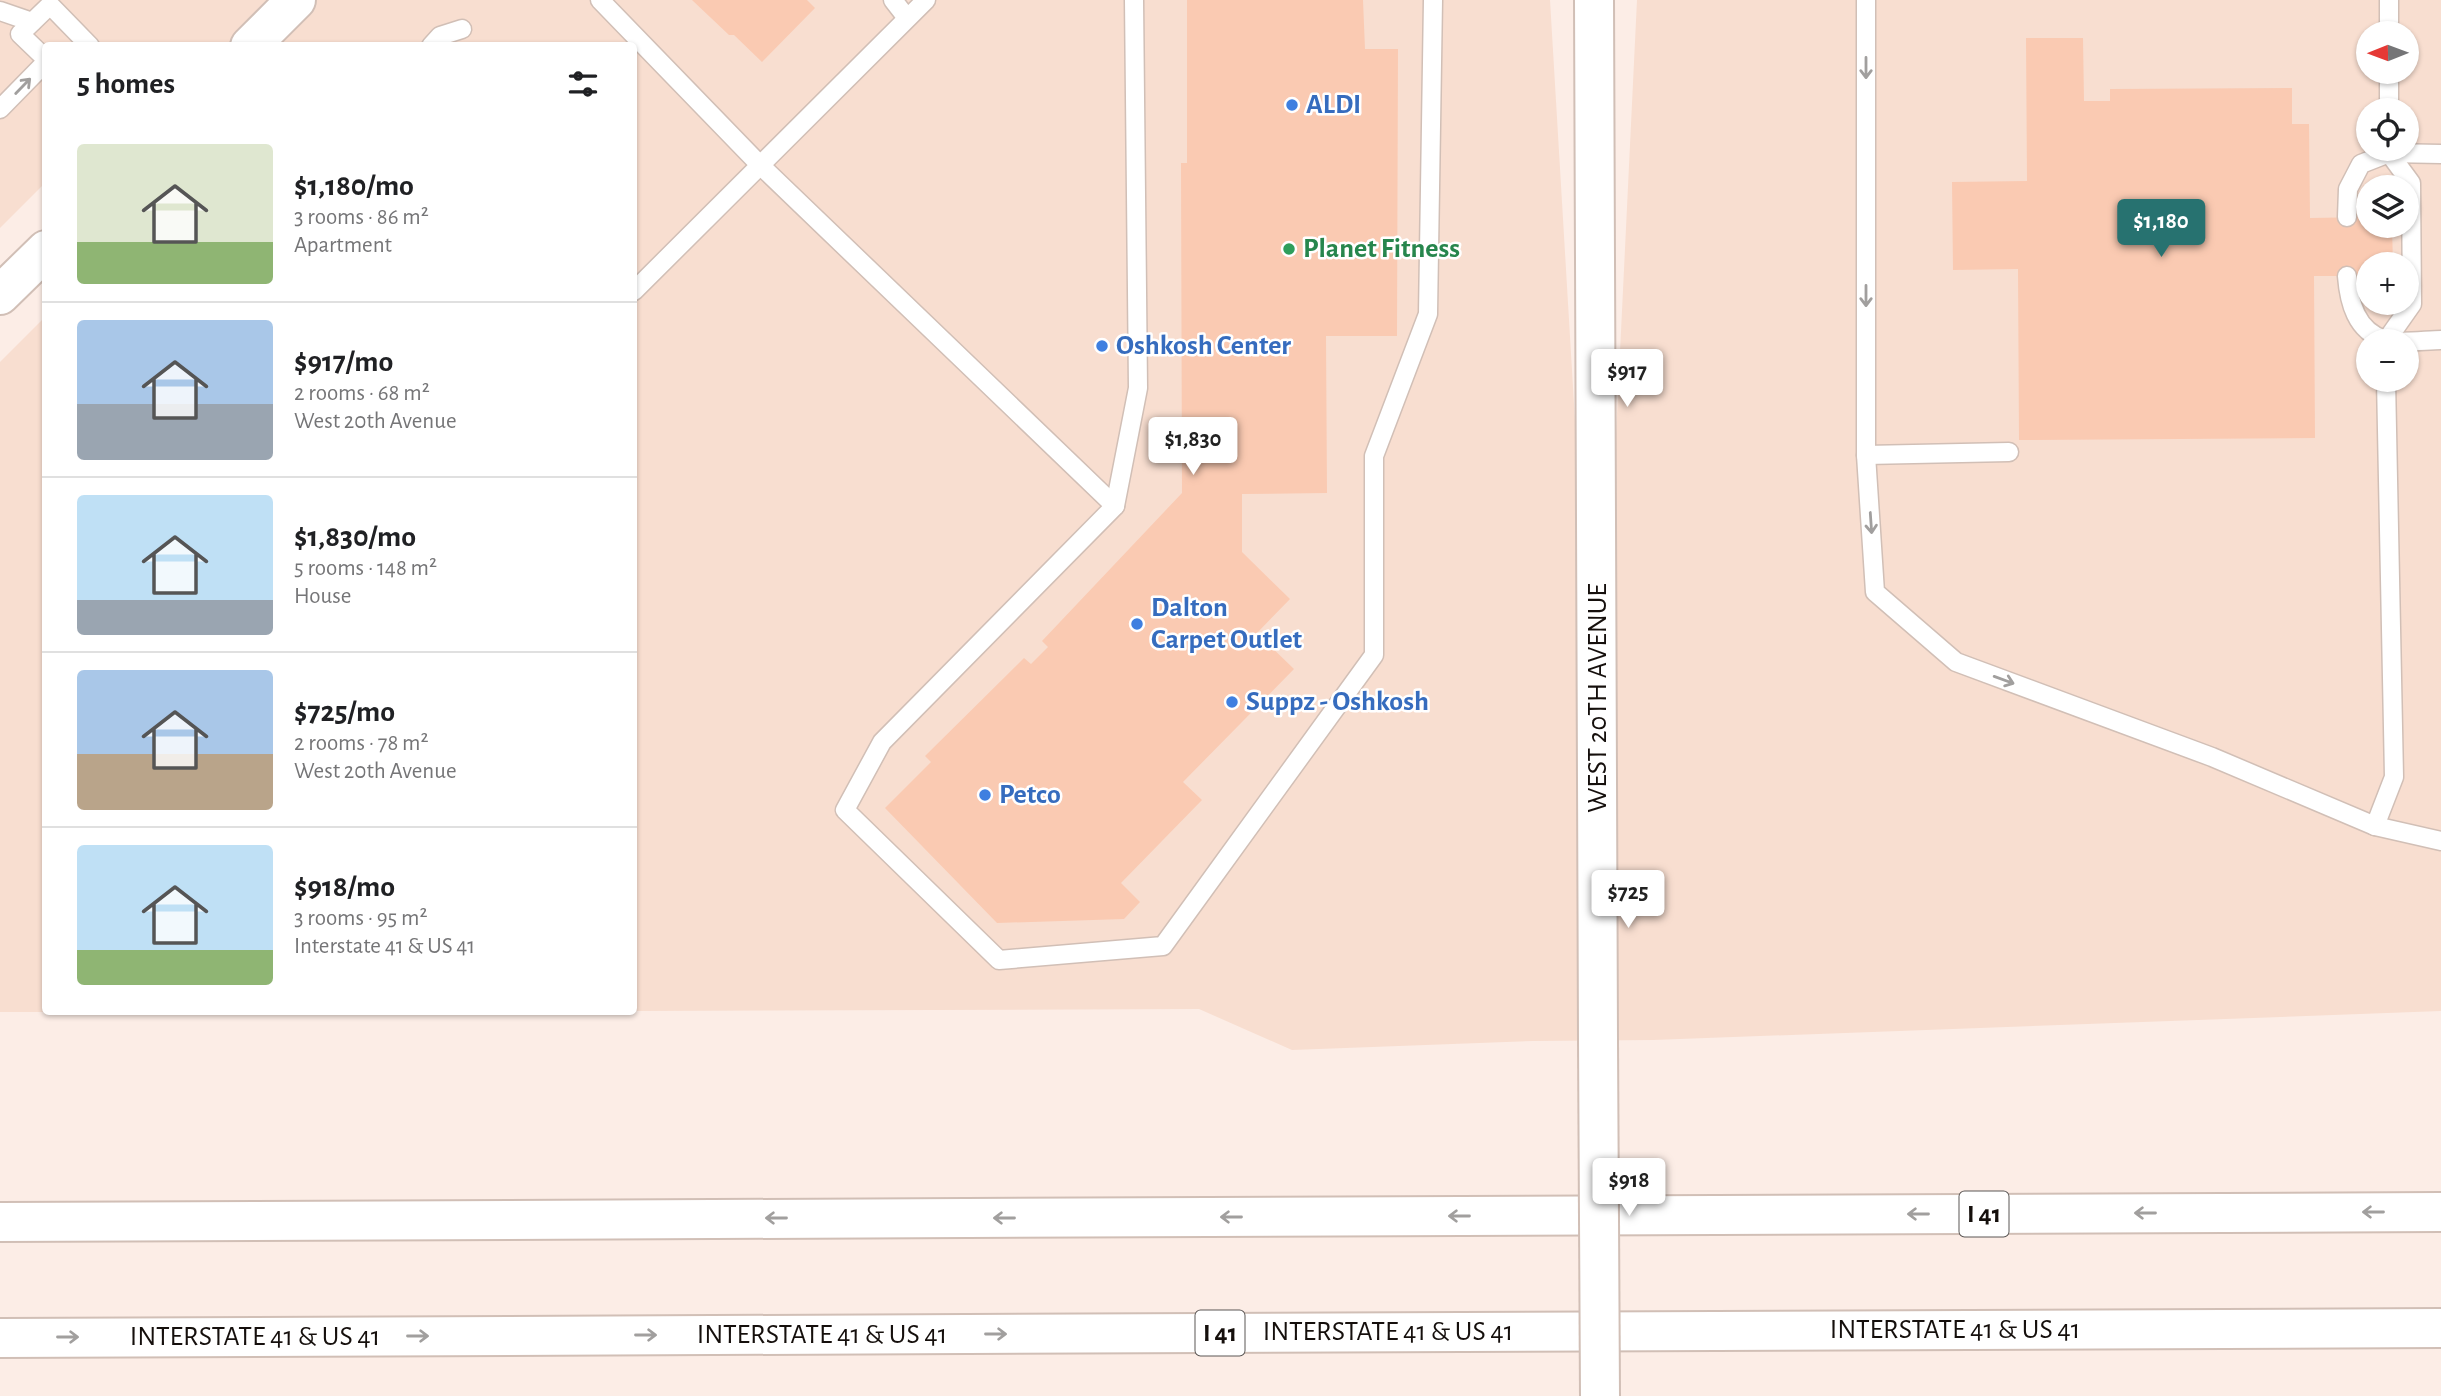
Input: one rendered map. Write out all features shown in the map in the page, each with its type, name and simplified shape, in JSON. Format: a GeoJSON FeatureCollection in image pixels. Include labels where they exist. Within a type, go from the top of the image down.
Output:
{"type":"FeatureCollection","features":[{"type":"Feature","properties":{"kind":"main road"},"geometry":{"type":"LineString","coordinates":[[254,42],[296,0]]}},
{"type":"Feature","properties":{"kind":"main road","name":"WEST 20TH AVENUE"},"geometry":{"type":"LineString","coordinates":[[1594,0],[1601,1396]]}},
{"type":"Feature","properties":{"kind":"main road"},"geometry":{"type":"LineString","coordinates":[[0,295],[42,254]]}},
{"type":"Feature","properties":{"kind":"main road","name":"I 41"},"geometry":{"type":"LineString","coordinates":[[0,1222],[2441,1212]]}},
{"type":"Feature","properties":{"kind":"main road","name":"INTERSTATE 41 & US 41"},"geometry":{"type":"LineString","coordinates":[[0,1338],[2441,1328]]}},
{"type":"Feature","properties":{"kind":"lane"},"geometry":{"type":"LineString","coordinates":[[600,0],[759,164],[1115,506]]}},
{"type":"Feature","properties":{"kind":"lane"},"geometry":{"type":"LineString","coordinates":[[893,0],[907,18]]}},
{"type":"Feature","properties":{"kind":"lane"},"geometry":{"type":"LineString","coordinates":[[637,288],[926,0]]}},
{"type":"Feature","properties":{"kind":"lane"},"geometry":{"type":"LineString","coordinates":[[1134,0],[1138,388],[1115,506],[882,742],[845,810],[999,960],[1163,946],[1374,655],[1374,456],[1429,314],[1433,0]]}},
{"type":"Feature","properties":{"kind":"lane"},"geometry":{"type":"LineString","coordinates":[[1866,0],[1866,455],[1875,592],[1956,662],[2212,757],[2375,826],[2441,841]]}},
{"type":"Feature","properties":{"kind":"lane"},"geometry":{"type":"LineString","coordinates":[[2389,0],[2389,21]]}},
{"type":"Feature","properties":{"kind":"lane"},"geometry":{"type":"LineString","coordinates":[[26,28],[50,5],[86,42]]}},
{"type":"Feature","properties":{"kind":"lane"},"geometry":{"type":"LineString","coordinates":[[0,12],[26,28],[42,54]]}},
{"type":"Feature","properties":{"kind":"lane"},"geometry":{"type":"LineString","coordinates":[[435,42],[440,36],[462,29]]}},
{"type":"Feature","properties":{"kind":"lane"},"geometry":{"type":"LineString","coordinates":[[0,109],[42,65]]}},
{"type":"Feature","properties":{"kind":"lane"},"geometry":{"type":"LineString","coordinates":[[2419,153],[2441,154]]}},
{"type":"Feature","properties":{"kind":"lane"},"geometry":{"type":"LineString","coordinates":[[2347,217],[2348,189],[2361,164],[2367,161]]}},
{"type":"Feature","properties":{"kind":"lane"},"geometry":{"type":"LineString","coordinates":[[2394,329],[2412,304],[2411,183],[2396,161]]}},
{"type":"Feature","properties":{"kind":"lane"},"geometry":{"type":"LineString","coordinates":[[2347,276],[2349,303],[2367,329]]}},
{"type":"Feature","properties":{"kind":"lane"},"geometry":{"type":"LineString","coordinates":[[2419,340],[2441,340]]}},
{"type":"Feature","properties":{"kind":"lane"},"geometry":{"type":"LineString","coordinates":[[2375,826],[2394,777],[2386,392]]}},
{"type":"Feature","properties":{"kind":"lane"},"geometry":{"type":"LineString","coordinates":[[1866,455],[2009,452]]}},
{"type":"Feature","properties":{"kind":"shaded area"},"geometry":{"type":"Polygon","coordinates":[[[0,0],[1550,0],[1598,808],[1637,0],[2441,0],[2441,1011],[1653,1040],[1533,1041],[1292,1050],[1199,1009],[637,1011],[637,42],[42,42],[42,186],[0,228],[0,0]]]}},
{"type":"Feature","properties":{"kind":"shaded area"},"geometry":{"type":"Polygon","coordinates":[[[42,320],[42,1012],[0,1012],[0,362],[42,320]]]}},
{"type":"Feature","properties":{"kind":"building"},"geometry":{"type":"Polygon","coordinates":[[[692,0],[807,0],[815,8],[762,62],[692,0]]]}},
{"type":"Feature","properties":{"kind":"building"},"geometry":{"type":"Polygon","coordinates":[[[1187,0],[1363,0],[1365,49],[1398,49],[1397,336],[1326,336],[1327,493],[1242,494],[1242,552],[1290,599],[1257,633],[1294,669],[1183,782],[1202,800],[1121,883],[1140,902],[1124,919],[997,923],[885,808],[931,762],[925,756],[1024,658],[1031,664],[1048,647],[1042,641],[1182,493],[1181,163],[1187,163],[1187,0]]]}},
{"type":"Feature","properties":{"kind":"building"},"geometry":{"type":"Polygon","coordinates":[[[2026,38],[2083,38],[2084,101],[2110,101],[2110,89],[2292,88],[2292,124],[2309,124],[2310,218],[2356,217],[2356,238],[2392,238],[2393,252],[2356,252],[2356,276],[2314,276],[2315,438],[2019,440],[2018,269],[1953,270],[1952,182],[2027,181],[2026,38]]]}},
{"type":"Feature","properties":{"kind":"place","name":"ALDI"},"geometry":{"type":"Point","coordinates":[1292,105]}},
{"type":"Feature","properties":{"kind":"place","name":"Planet Fitness"},"geometry":{"type":"Point","coordinates":[1289,249]}},
{"type":"Feature","properties":{"kind":"place","name":"Oshkosh Center"},"geometry":{"type":"Point","coordinates":[1102,346]}},
{"type":"Feature","properties":{"kind":"place","name":"Dalton Carpet Outlet"},"geometry":{"type":"Point","coordinates":[1137,624]}},
{"type":"Feature","properties":{"kind":"place","name":"Suppz - Oshkosh"},"geometry":{"type":"Point","coordinates":[1232,702]}},
{"type":"Feature","properties":{"kind":"place","name":"Petco"},"geometry":{"type":"Point","coordinates":[985,795]}}]}
